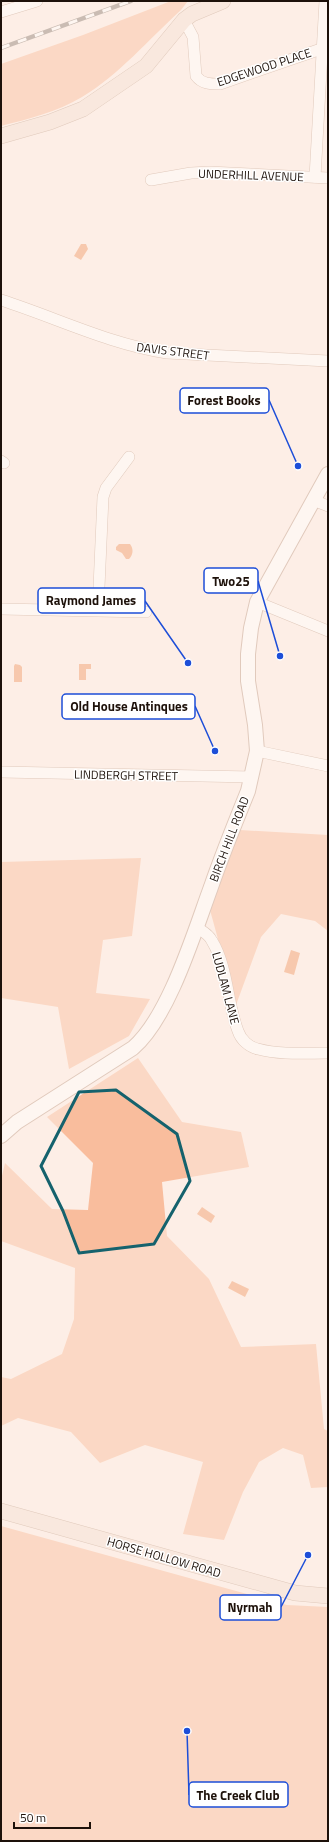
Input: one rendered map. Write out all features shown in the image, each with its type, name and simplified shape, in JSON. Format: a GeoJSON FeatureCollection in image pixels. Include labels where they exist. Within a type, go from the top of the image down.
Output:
{"type":"FeatureCollection","features":[{"type":"Feature","properties":{"kind":"main road"},"geometry":{"type":"LineString","coordinates":[[1,136],[50,122],[84,109],[146,66],[184,20],[202,5],[223,1]]}},
{"type":"Feature","properties":{"kind":"main road","name":"HORSE HOLLOW ROAD"},"geometry":{"type":"LineString","coordinates":[[1,1512],[47,1523],[208,1570],[295,1593],[328,1596]]}},
{"type":"Feature","properties":{"kind":"street"},"geometry":{"type":"LineString","coordinates":[[1,12],[37,1]]}},
{"type":"Feature","properties":{"kind":"street"},"geometry":{"type":"LineString","coordinates":[[315,178],[325,1]]}},
{"type":"Feature","properties":{"kind":"street","name":"EDGEWOOD PLACE"},"geometry":{"type":"LineString","coordinates":[[184,20],[194,37],[196,76],[206,84],[220,84],[322,49]]}},
{"type":"Feature","properties":{"kind":"street","name":"UNDERHILL AVENUE"},"geometry":{"type":"LineString","coordinates":[[151,180],[191,173],[209,172],[328,178]]}},
{"type":"Feature","properties":{"kind":"street","name":"DAVIS STREET"},"geometry":{"type":"LineString","coordinates":[[1,300],[111,340],[142,349],[175,353],[328,361]]}},
{"type":"Feature","properties":{"kind":"street"},"geometry":{"type":"LineString","coordinates":[[98,610],[103,497],[106,488],[129,457]]}},
{"type":"Feature","properties":{"kind":"street","name":"BIRCH HILL ROAD"},"geometry":{"type":"LineString","coordinates":[[1,1136],[18,1122],[82,1079],[123,1055],[141,1040],[166,1000],[196,927],[252,777],[257,750],[255,725],[248,680],[248,654],[251,628],[257,602],[328,474]]}},
{"type":"Feature","properties":{"kind":"street"},"geometry":{"type":"LineString","coordinates":[[313,500],[328,506]]}},
{"type":"Feature","properties":{"kind":"street"},"geometry":{"type":"LineString","coordinates":[[257,602],[328,631]]}},
{"type":"Feature","properties":{"kind":"street"},"geometry":{"type":"LineString","coordinates":[[1,609],[146,612]]}},
{"type":"Feature","properties":{"kind":"street"},"geometry":{"type":"LineString","coordinates":[[257,750],[328,766]]}},
{"type":"Feature","properties":{"kind":"street","name":"LINDBERGH STREET"},"geometry":{"type":"LineString","coordinates":[[1,772],[252,777]]}},
{"type":"Feature","properties":{"kind":"street","name":"LUDLAM LANE"},"geometry":{"type":"LineString","coordinates":[[196,927],[205,932],[212,939],[218,952],[238,1032],[246,1044],[257,1049],[279,1052],[328,1053]]}},
{"type":"Feature","properties":{"kind":"highlighted area"},"geometry":{"type":"Polygon","coordinates":[[[116,1090],[177,1134],[190,1181],[154,1244],[79,1253],[63,1211],[41,1166],[79,1092],[116,1090]]]}},
{"type":"Feature","properties":{"kind":"shaded area"},"geometry":{"type":"Polygon","coordinates":[[[171,1],[188,1],[181,10],[133,56],[96,88],[82,97],[53,111],[1,126],[1,64],[83,35],[171,1]]]}},
{"type":"Feature","properties":{"kind":"shaded area"},"geometry":{"type":"Polygon","coordinates":[[[81,244],[86,244],[88,249],[81,260],[74,256],[81,244]]]}},
{"type":"Feature","properties":{"kind":"shaded area"},"geometry":{"type":"Polygon","coordinates":[[[119,544],[130,544],[132,552],[129,559],[126,559],[122,553],[116,550],[116,547],[119,544]]]}},
{"type":"Feature","properties":{"kind":"shaded area"},"geometry":{"type":"Polygon","coordinates":[[[15,664],[22,667],[22,682],[14,682],[15,664]]]}},
{"type":"Feature","properties":{"kind":"shaded area"},"geometry":{"type":"Polygon","coordinates":[[[79,664],[91,664],[91,669],[86,669],[86,680],[79,680],[79,664]]]}},
{"type":"Feature","properties":{"kind":"shaded area"},"geometry":{"type":"Polygon","coordinates":[[[240,830],[328,835],[328,931],[315,921],[281,914],[261,937],[236,1005],[210,910],[240,830]]]}},
{"type":"Feature","properties":{"kind":"shaded area"},"geometry":{"type":"Polygon","coordinates":[[[141,858],[132,936],[103,940],[96,993],[150,999],[129,1036],[69,1069],[58,1007],[1,998],[1,862],[141,858]]]}},
{"type":"Feature","properties":{"kind":"shaded area"},"geometry":{"type":"Polygon","coordinates":[[[291,950],[300,953],[294,975],[284,972],[291,950]]]}},
{"type":"Feature","properties":{"kind":"shaded area"},"geometry":{"type":"Polygon","coordinates":[[[138,1058],[182,1122],[241,1132],[249,1167],[162,1182],[167,1236],[209,1279],[241,1347],[316,1344],[324,1429],[328,1431],[328,1487],[311,1488],[303,1455],[283,1448],[259,1462],[243,1492],[224,1540],[183,1534],[203,1462],[145,1445],[100,1463],[71,1432],[18,1418],[1,1426],[1,1377],[11,1379],[62,1354],[74,1319],[75,1268],[1,1241],[1,1180],[5,1163],[52,1209],[88,1210],[93,1163],[47,1117],[138,1058]]]}},
{"type":"Feature","properties":{"kind":"shaded area"},"geometry":{"type":"Polygon","coordinates":[[[202,1207],[215,1216],[211,1223],[197,1214],[202,1207]]]}},
{"type":"Feature","properties":{"kind":"shaded area"},"geometry":{"type":"Polygon","coordinates":[[[232,1281],[249,1289],[245,1297],[228,1288],[232,1281]]]}},
{"type":"Feature","properties":{"kind":"shaded area"},"geometry":{"type":"Polygon","coordinates":[[[1,1526],[287,1605],[328,1607],[328,1841],[1,1841],[1,1526]]]}},
{"type":"Feature","properties":{"kind":"railway"},"geometry":{"type":"LineString","coordinates":[[1,48],[131,1]]}},
{"type":"Feature","properties":{"kind":"place","name":"Forest Books"},"geometry":{"type":"Point","coordinates":[298,466]}},
{"type":"Feature","properties":{"kind":"place","name":"Two25"},"geometry":{"type":"Point","coordinates":[280,656]}},
{"type":"Feature","properties":{"kind":"place","name":"Raymond James"},"geometry":{"type":"Point","coordinates":[188,663]}},
{"type":"Feature","properties":{"kind":"place","name":"Old House Antinques"},"geometry":{"type":"Point","coordinates":[215,751]}},
{"type":"Feature","properties":{"kind":"place","name":"Nyrmah"},"geometry":{"type":"Point","coordinates":[308,1555]}},
{"type":"Feature","properties":{"kind":"place","name":"The Creek Club"},"geometry":{"type":"Point","coordinates":[187,1731]}}]}
